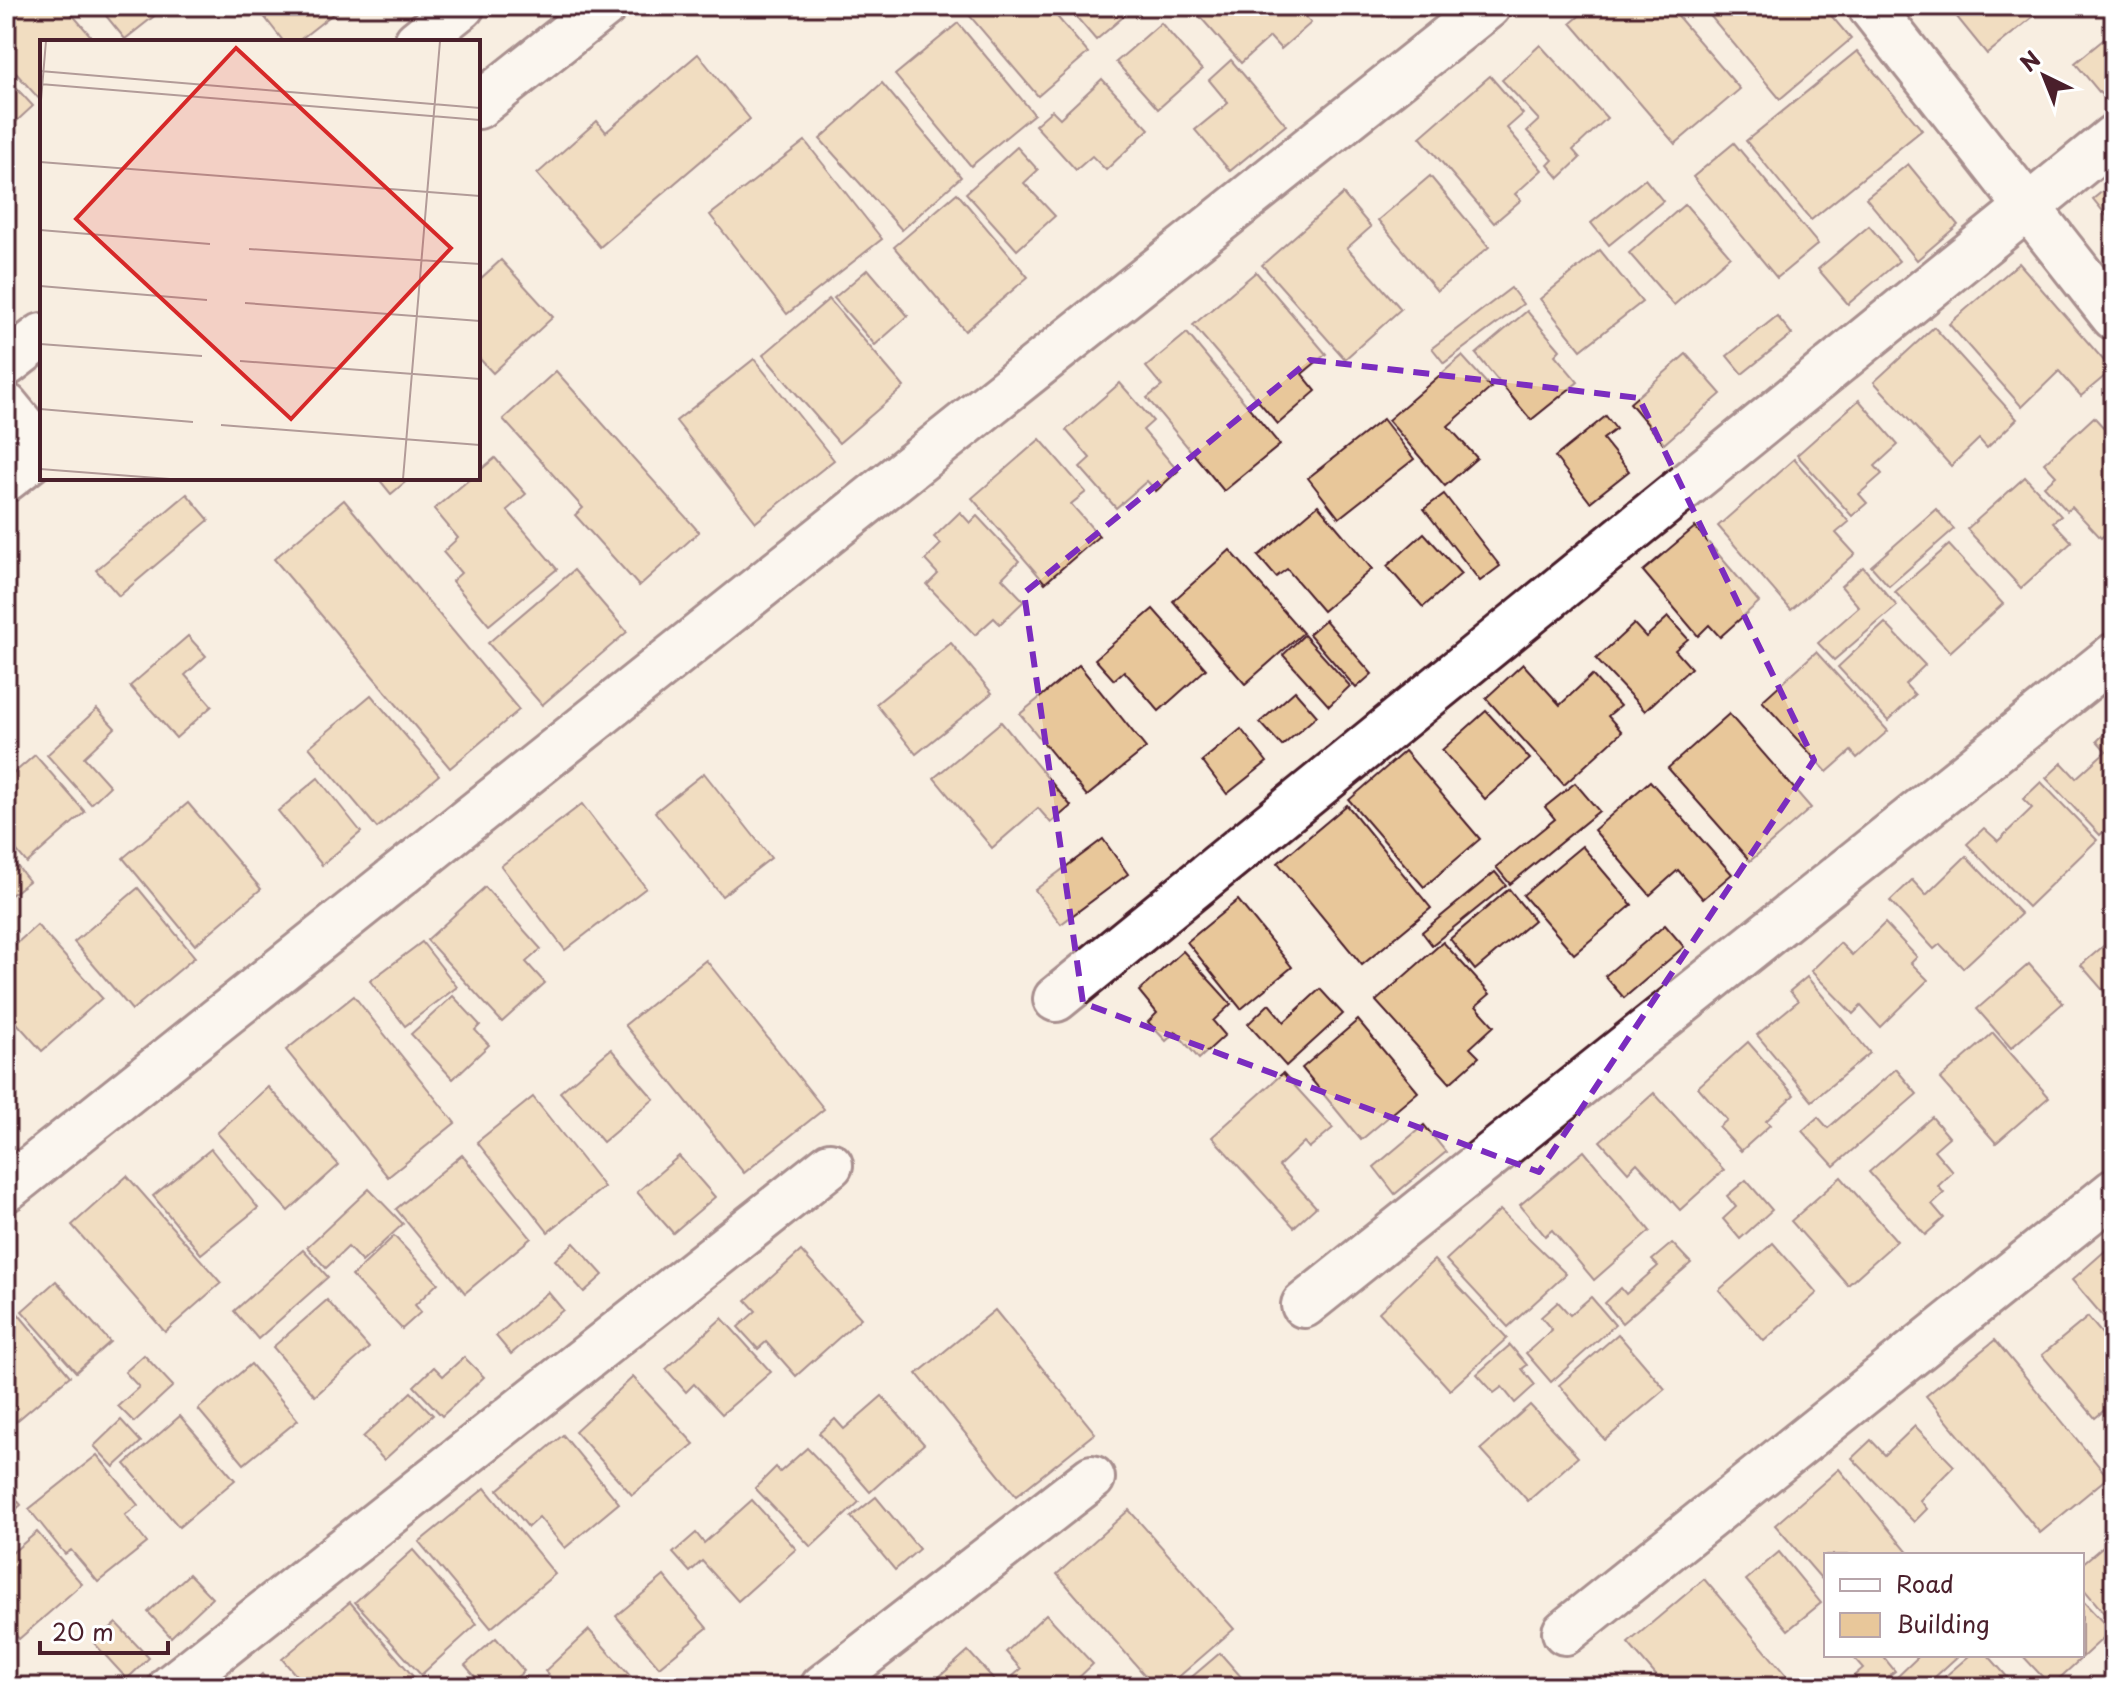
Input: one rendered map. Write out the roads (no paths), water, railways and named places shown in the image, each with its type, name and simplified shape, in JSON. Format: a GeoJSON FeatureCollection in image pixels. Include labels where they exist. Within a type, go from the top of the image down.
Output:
{"type":"FeatureCollection","features":[{"type":"Feature","properties":{"kind":"street"},"geometry":{"type":"LineString","coordinates":[[420,40],[462,6]]}},
{"type":"Feature","properties":{"kind":"street"},"geometry":{"type":"LineString","coordinates":[[480,104],[604,6]]}},
{"type":"Feature","properties":{"kind":"street"},"geometry":{"type":"LineString","coordinates":[[6,1189],[1488,6]]}},
{"type":"Feature","properties":{"kind":"street"},"geometry":{"type":"LineString","coordinates":[[1870,6],[2114,317]]}},
{"type":"Feature","properties":{"kind":"street"},"geometry":{"type":"LineString","coordinates":[[1056,999],[2114,137]]}},
{"type":"Feature","properties":{"kind":"street"},"geometry":{"type":"LineString","coordinates":[[6,364],[40,338]]}},
{"type":"Feature","properties":{"kind":"street"},"geometry":{"type":"LineString","coordinates":[[6,406],[40,448]]}},
{"type":"Feature","properties":{"kind":"street"},"geometry":{"type":"LineString","coordinates":[[6,479],[40,452]]}},
{"type":"Feature","properties":{"kind":"street"},"geometry":{"type":"LineString","coordinates":[[1304,1305],[2114,656]]}},
{"type":"Feature","properties":{"kind":"street"},"geometry":{"type":"LineString","coordinates":[[171,1687],[830,1165]]}},
{"type":"Feature","properties":{"kind":"street"},"geometry":{"type":"LineString","coordinates":[[1565,1632],[2114,1192]]}},
{"type":"Feature","properties":{"kind":"street"},"geometry":{"type":"LineString","coordinates":[[823,1687],[1092,1478]]}}]}
